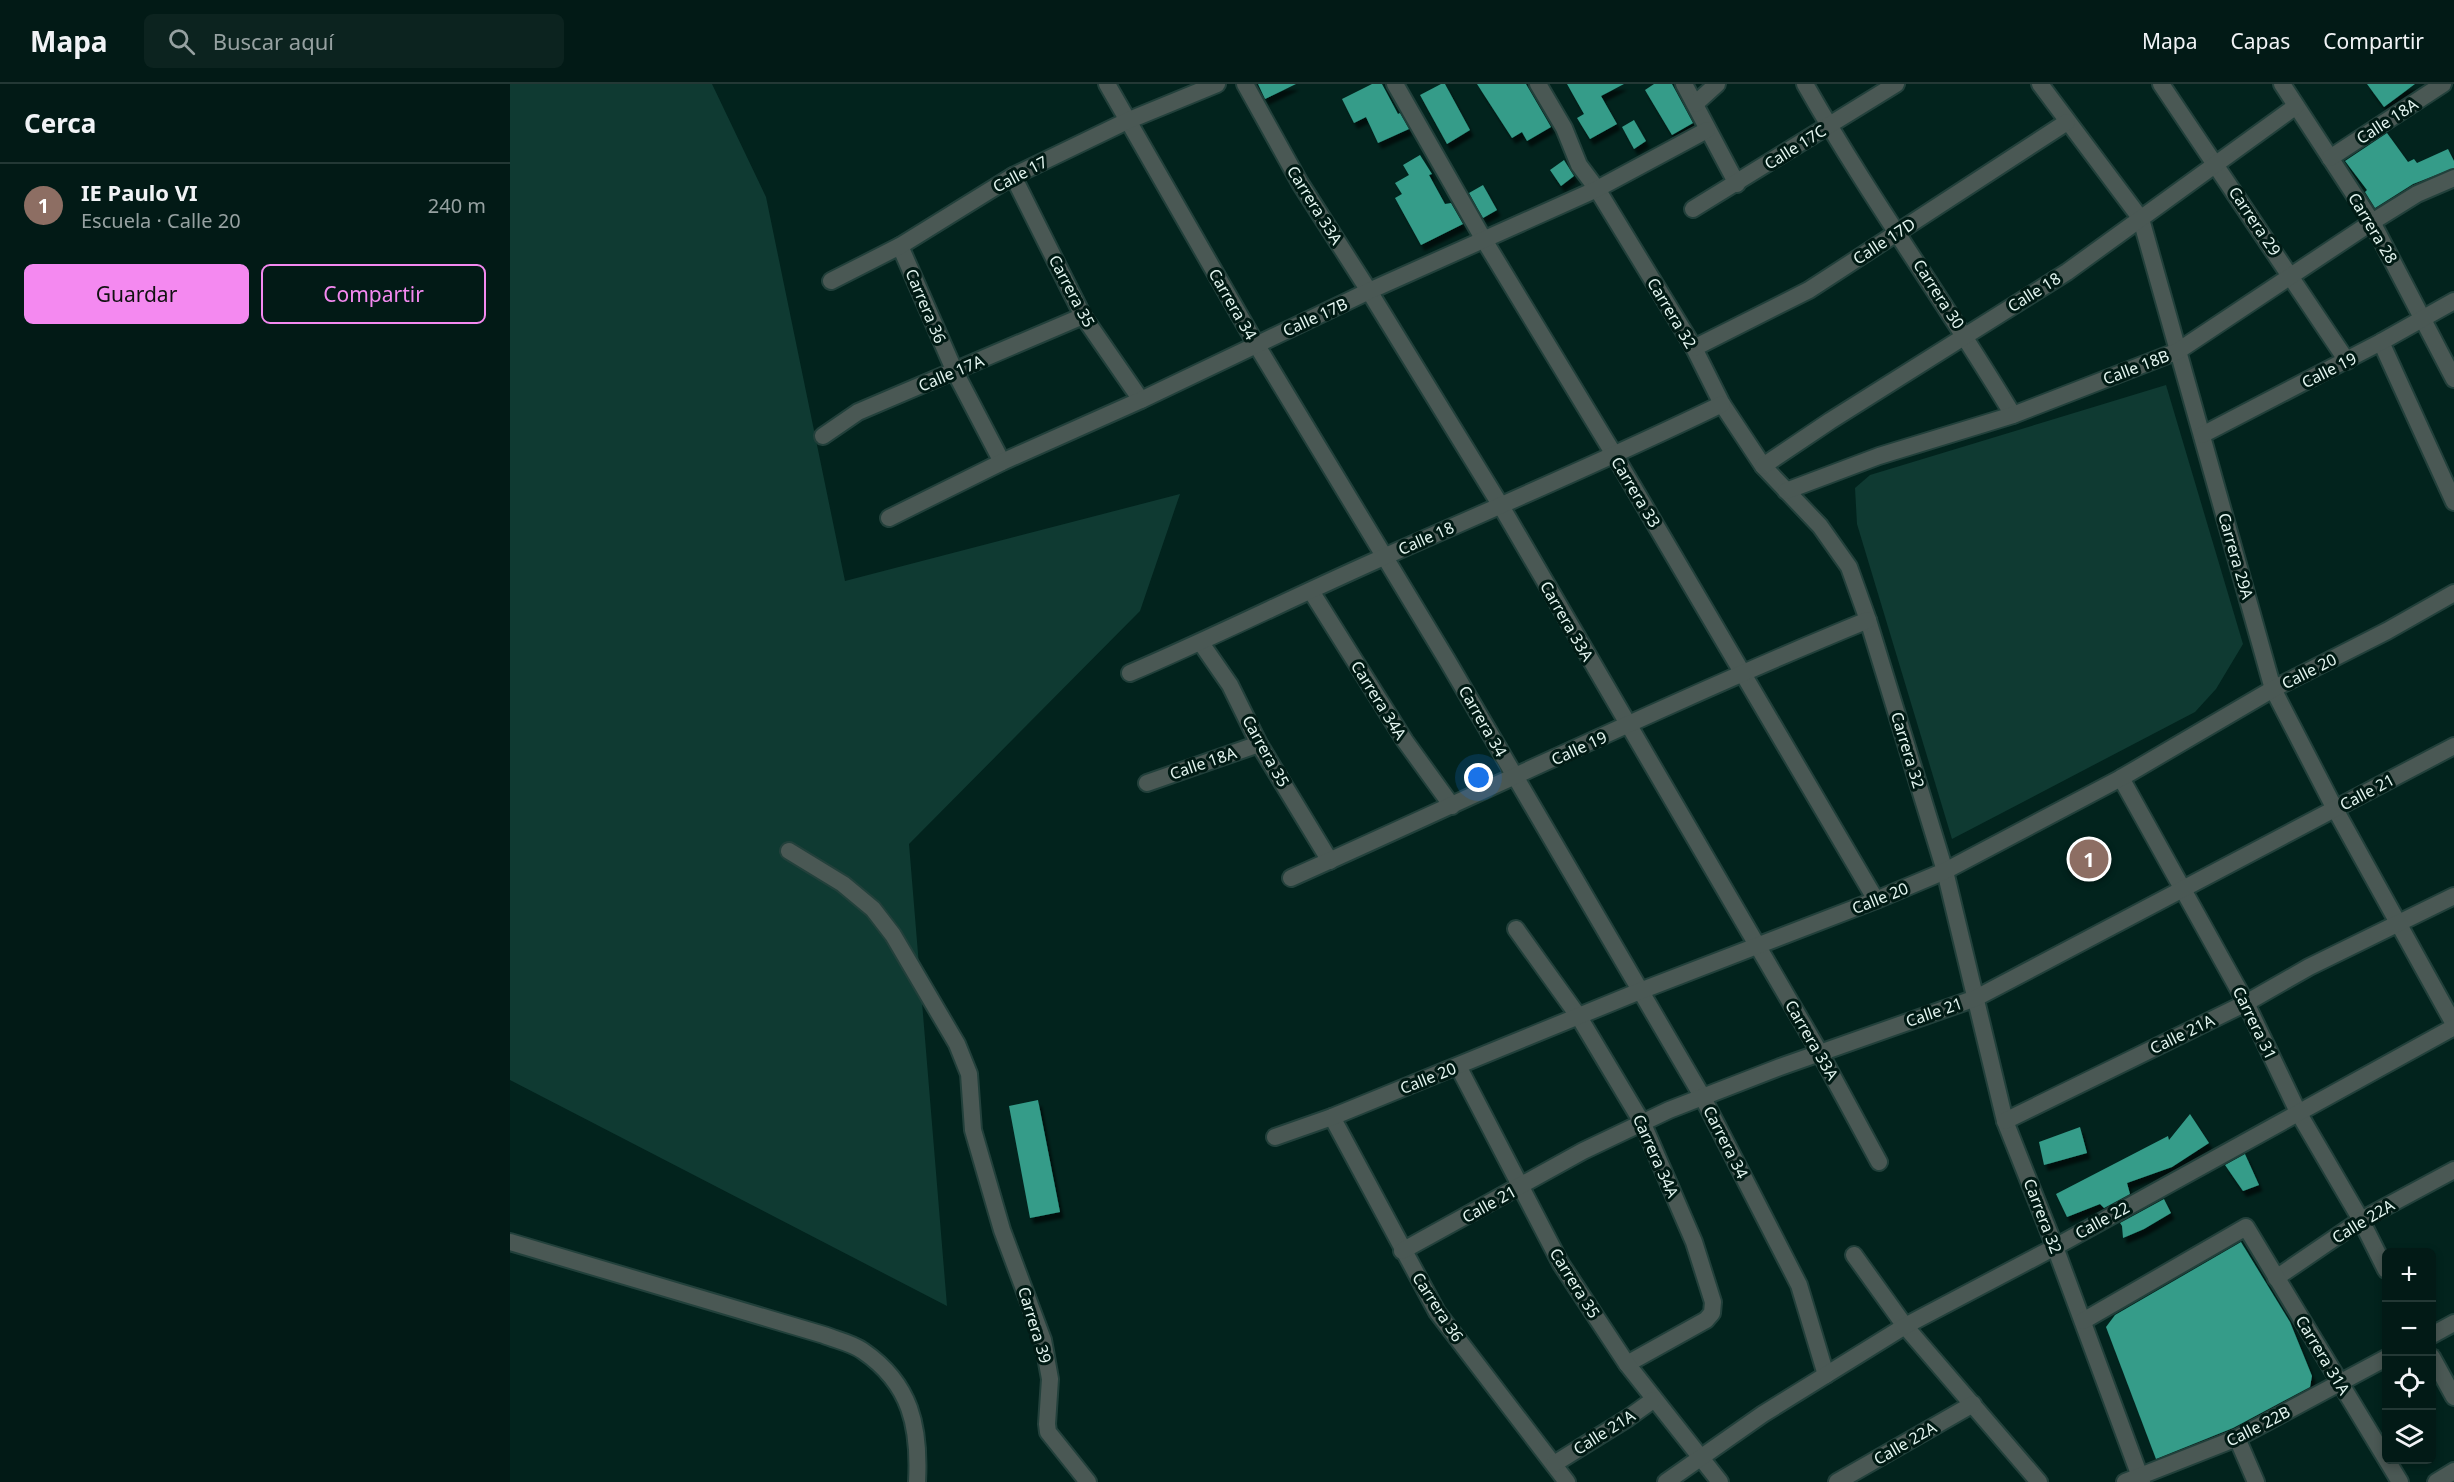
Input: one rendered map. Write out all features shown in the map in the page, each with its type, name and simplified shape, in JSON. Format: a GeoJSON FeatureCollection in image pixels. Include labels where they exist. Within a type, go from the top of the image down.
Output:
{"type":"FeatureCollection","features":[{"type":"Feature","properties":{"kind":"street","name":"Carrera 34"},"geometry":{"type":"LineString","coordinates":[[1107,84],[1256,344],[1516,777],[1702,1096],[1799,1285],[1826,1375]]}},
{"type":"Feature","properties":{"kind":"street","name":"Calle 17"},"geometry":{"type":"LineString","coordinates":[[831,281],[900,246],[1013,176],[1128,121],[1217,84]]}},
{"type":"Feature","properties":{"kind":"street","name":"Carrera 33A"},"geometry":{"type":"LineString","coordinates":[[1245,84],[1300,183],[1369,291],[1500,506],[1820,1053],[1879,1162]]}},
{"type":"Feature","properties":{"kind":"street","name":"Carrera 33"},"geometry":{"type":"LineString","coordinates":[[1395,84],[1484,240],[1615,456],[1876,900]]}},
{"type":"Feature","properties":{"kind":"street","name":"Carrera 32"},"geometry":{"type":"LineString","coordinates":[[1538,84],[1564,128],[1580,165],[1694,348],[1722,404],[1763,466],[1820,526],[1849,567],[1868,620],[1945,871],[2005,1121],[2083,1321],[2136,1480]]}},
{"type":"Feature","properties":{"kind":"street"},"geometry":{"type":"LineString","coordinates":[[1684,84],[1737,184]]}},
{"type":"Feature","properties":{"kind":"street"},"geometry":{"type":"LineString","coordinates":[[1695,104],[1717,84]]}},
{"type":"Feature","properties":{"kind":"street","name":"Carrera 30"},"geometry":{"type":"LineString","coordinates":[[1805,84],[1829,126],[1965,335],[2013,415]]}},
{"type":"Feature","properties":{"kind":"street","name":"Calle 17C"},"geometry":{"type":"LineString","coordinates":[[1693,209],[1896,84]]}},
{"type":"Feature","properties":{"kind":"street","name":"Carrera 29A"},"geometry":{"type":"LineString","coordinates":[[2040,84],[2141,219],[2273,689],[2335,809],[2454,1025]]}},
{"type":"Feature","properties":{"kind":"street","name":"Carrera 29"},"geometry":{"type":"LineString","coordinates":[[2161,84],[2291,275],[2346,361]]}},
{"type":"Feature","properties":{"kind":"street","name":"Carrera 28"},"geometry":{"type":"LineString","coordinates":[[2282,84],[2372,222],[2454,379]]}},
{"type":"Feature","properties":{"kind":"street","name":"Calle 18A"},"geometry":{"type":"LineString","coordinates":[[2330,158],[2443,84]]}},
{"type":"Feature","properties":{"kind":"street","name":"Calle 18"},"geometry":{"type":"LineString","coordinates":[[1763,466],[1830,421],[2067,272],[2296,106]]}},
{"type":"Feature","properties":{"kind":"street","name":"Calle 17D"},"geometry":{"type":"LineString","coordinates":[[1694,348],[1809,290],[2067,122]]}},
{"type":"Feature","properties":{"kind":"street","name":"Calle 17B"},"geometry":{"type":"LineString","coordinates":[[889,518],[1002,462],[1369,291],[1597,189],[1707,130]]}},
{"type":"Feature","properties":{"kind":"street","name":"Carrera 35"},"geometry":{"type":"LineString","coordinates":[[1013,176],[1083,316],[1141,399]]}},
{"type":"Feature","properties":{"kind":"street","name":"Calle 18B"},"geometry":{"type":"LineString","coordinates":[[1786,491],[1879,456],[2013,415],[2178,351],[2372,222],[2417,194],[2454,178]]}},
{"type":"Feature","properties":{"kind":"street","name":"Carrera 36"},"geometry":{"type":"LineString","coordinates":[[900,246],[955,372],[1002,462]]}},
{"type":"Feature","properties":{"kind":"street","name":"Calle 19"},"geometry":{"type":"LineString","coordinates":[[2202,435],[2454,302]]}},
{"type":"Feature","properties":{"kind":"street","name":"Calle 17A"},"geometry":{"type":"LineString","coordinates":[[823,436],[840,422],[858,412],[1083,316]]}},
{"type":"Feature","properties":{"kind":"street"},"geometry":{"type":"LineString","coordinates":[[2381,342],[2454,502]]}},
{"type":"Feature","properties":{"kind":"street","name":"Calle 18"},"geometry":{"type":"LineString","coordinates":[[1130,674],[1384,556],[1615,456],[1722,404]]}},
{"type":"Feature","properties":{"kind":"street","name":"Carrera 34A"},"geometry":{"type":"LineString","coordinates":[[1311,591],[1405,741],[1452,806]]}},
{"type":"Feature","properties":{"kind":"street","name":"Calle 20"},"geometry":{"type":"LineString","coordinates":[[1275,1137],[1332,1118],[1640,991],[1945,871],[2121,778],[2273,689],[2453,597]]}},
{"type":"Feature","properties":{"kind":"street","name":"Calle 19"},"geometry":{"type":"LineString","coordinates":[[1291,878],[1742,672],[1868,620]]}},
{"type":"Feature","properties":{"kind":"street","name":"Carrera 35"},"geometry":{"type":"LineString","coordinates":[[1201,643],[1230,685],[1259,744],[1330,861]]}},
{"type":"Feature","properties":{"kind":"street","name":"Calle 18A"},"geometry":{"type":"LineString","coordinates":[[1147,783],[1259,744]]}},
{"type":"Feature","properties":{"kind":"street","name":"Calle 21"},"geometry":{"type":"LineString","coordinates":[[1402,1251],[1583,1151],[1702,1096],[1976,998],[2454,746]]}},
{"type":"Feature","properties":{"kind":"street","name":"Carrera 31"},"geometry":{"type":"LineString","coordinates":[[2121,778],[2246,1003],[2298,1112],[2361,1220],[2382,1262]]}},
{"type":"Feature","properties":{"kind":"street","name":"Carrera 39"},"geometry":{"type":"LineString","coordinates":[[789,851],[843,884],[873,909],[893,935],[957,1044],[969,1074],[973,1130],[1002,1230],[1042,1340],[1050,1379],[1048,1432],[1088,1482]]}},
{"type":"Feature","properties":{"kind":"street","name":"Calle 21A"},"geometry":{"type":"LineString","coordinates":[[2005,1121],[2246,1003],[2309,967],[2454,896]]}},
{"type":"Feature","properties":{"kind":"street","name":"Carrera 34A"},"geometry":{"type":"LineString","coordinates":[[1516,929],[1579,1017],[1643,1124],[1694,1242],[1713,1302],[1712,1313],[1706,1320],[1627,1364]]}},
{"type":"Feature","properties":{"kind":"street","name":"Calle 22"},"geometry":{"type":"LineString","coordinates":[[1666,1482],[1702,1459],[1763,1414],[1905,1326],[2055,1247],[2454,1025]]}},
{"type":"Feature","properties":{"kind":"street","name":"Carrera 35"},"geometry":{"type":"LineString","coordinates":[[1458,1066],[1561,1264],[1653,1400],[1720,1482]]}},
{"type":"Feature","properties":{"kind":"street","name":"Carrera 36"},"geometry":{"type":"LineString","coordinates":[[1332,1118],[1437,1312],[1567,1482]]}},
{"type":"Feature","properties":{"kind":"street","name":"Calle 22A"},"geometry":{"type":"LineString","coordinates":[[2276,1278],[2361,1220],[2454,1170]]}},
{"type":"Feature","properties":{"kind":"street","name":"Carrera 31A"},"geometry":{"type":"LineString","coordinates":[[2083,1321],[2247,1227],[2400,1482]]}},
{"type":"Feature","properties":{"kind":"street"},"geometry":{"type":"LineString","coordinates":[[510,1242],[824,1335],[862,1350],[890,1375],[909,1401],[917,1440],[917,1482]]}},
{"type":"Feature","properties":{"kind":"street"},"geometry":{"type":"LineString","coordinates":[[1854,1255],[1905,1326],[2039,1482]]}},
{"type":"Feature","properties":{"kind":"street"},"geometry":{"type":"LineString","coordinates":[[2436,1333],[2454,1323]]}},
{"type":"Feature","properties":{"kind":"street","name":"Calle 22B"},"geometry":{"type":"LineString","coordinates":[[2136,1480],[2237,1438],[2382,1360]]}},
{"type":"Feature","properties":{"kind":"street"},"geometry":{"type":"LineString","coordinates":[[2436,1364],[2454,1397]]}},
{"type":"Feature","properties":{"kind":"street","name":"Calle 21A"},"geometry":{"type":"LineString","coordinates":[[1554,1464],[1653,1400]]}},
{"type":"Feature","properties":{"kind":"street","name":"Calle 22A"},"geometry":{"type":"LineString","coordinates":[[1837,1482],[1973,1404]]}},
{"type":"Feature","properties":{"kind":"street"},"geometry":{"type":"LineString","coordinates":[[2237,1438],[2256,1482]]}},
{"type":"Feature","properties":{"kind":"street"},"geometry":{"type":"LineString","coordinates":[[2436,1482],[2454,1471]]}},
{"type":"Feature","properties":{"kind":"green space"},"geometry":{"type":"Polygon","coordinates":[[[510,84],[712,84],[766,197],[845,581],[1180,494],[1140,611],[909,844],[947,1306],[510,1080],[510,84]]]}},
{"type":"Feature","properties":{"kind":"green space"},"geometry":{"type":"Polygon","coordinates":[[[2166,385],[2243,644],[2216,689],[2195,712],[1952,839],[1857,524],[1855,488],[1870,475],[2166,385]]]}},
{"type":"Feature","properties":{"kind":"building"},"geometry":{"type":"Polygon","coordinates":[[[1258,84],[1296,84],[1265,99],[1258,84]]]}},
{"type":"Feature","properties":{"kind":"building"},"geometry":{"type":"Polygon","coordinates":[[[1372,84],[1382,84],[1409,129],[1378,143],[1366,117],[1354,123],[1342,99],[1372,84]]]}},
{"type":"Feature","properties":{"kind":"building"},"geometry":{"type":"Polygon","coordinates":[[[1445,84],[1470,130],[1447,144],[1420,95],[1445,84]]]}},
{"type":"Feature","properties":{"kind":"building"},"geometry":{"type":"Polygon","coordinates":[[[1477,84],[1526,84],[1551,127],[1527,141],[1522,132],[1512,138],[1477,84]]]}},
{"type":"Feature","properties":{"kind":"building"},"geometry":{"type":"Polygon","coordinates":[[[1567,84],[1624,84],[1601,96],[1617,124],[1590,139],[1577,118],[1584,114],[1567,84]]]}},
{"type":"Feature","properties":{"kind":"building"},"geometry":{"type":"Polygon","coordinates":[[[1654,84],[1672,84],[1693,123],[1672,135],[1645,90],[1654,84]]]}},
{"type":"Feature","properties":{"kind":"building"},"geometry":{"type":"Polygon","coordinates":[[[2367,84],[2415,84],[2384,107],[2367,84]]]}},
{"type":"Feature","properties":{"kind":"building"},"geometry":{"type":"Polygon","coordinates":[[[1634,120],[1646,141],[1634,149],[1622,127],[1634,120]]]}},
{"type":"Feature","properties":{"kind":"building"},"geometry":{"type":"Polygon","coordinates":[[[2387,133],[2408,162],[2414,159],[2417,163],[2448,149],[2454,161],[2454,168],[2413,184],[2375,208],[2365,192],[2367,190],[2345,161],[2387,133]]]}},
{"type":"Feature","properties":{"kind":"building"},"geometry":{"type":"Polygon","coordinates":[[[1420,155],[1432,174],[1429,175],[1445,204],[1451,203],[1463,224],[1421,245],[1395,198],[1402,194],[1395,183],[1409,175],[1403,165],[1420,155]]]}},
{"type":"Feature","properties":{"kind":"building"},"geometry":{"type":"Polygon","coordinates":[[[1564,160],[1574,176],[1561,186],[1550,170],[1564,160]]]}},
{"type":"Feature","properties":{"kind":"building"},"geometry":{"type":"Polygon","coordinates":[[[1483,185],[1497,210],[1483,218],[1469,193],[1483,185]]]}},
{"type":"Feature","properties":{"kind":"building"},"geometry":{"type":"Polygon","coordinates":[[[1038,1100],[1060,1212],[1030,1218],[1009,1106],[1038,1100]]]}},
{"type":"Feature","properties":{"kind":"building"},"geometry":{"type":"Polygon","coordinates":[[[2190,1114],[2209,1143],[2172,1167],[2127,1183],[2130,1194],[2104,1208],[2100,1204],[2067,1217],[2056,1194],[2168,1136],[2169,1140],[2190,1114]]]}},
{"type":"Feature","properties":{"kind":"building"},"geometry":{"type":"Polygon","coordinates":[[[2080,1127],[2087,1153],[2044,1165],[2039,1142],[2080,1127]]]}},
{"type":"Feature","properties":{"kind":"building"},"geometry":{"type":"Polygon","coordinates":[[[2245,1154],[2259,1185],[2243,1191],[2225,1165],[2245,1154]]]}},
{"type":"Feature","properties":{"kind":"building"},"geometry":{"type":"Polygon","coordinates":[[[2164,1199],[2171,1213],[2123,1238],[2120,1223],[2164,1199]]]}},
{"type":"Feature","properties":{"kind":"building"},"geometry":{"type":"Polygon","coordinates":[[[2241,1242],[2290,1322],[2312,1376],[2310,1387],[2233,1428],[2156,1459],[2106,1327],[2115,1315],[2241,1242]]]}},
{"type":"Feature","properties":{"kind":"place","name":"IE Paulo VI"},"geometry":{"type":"Point","coordinates":[2089,859]}}]}
